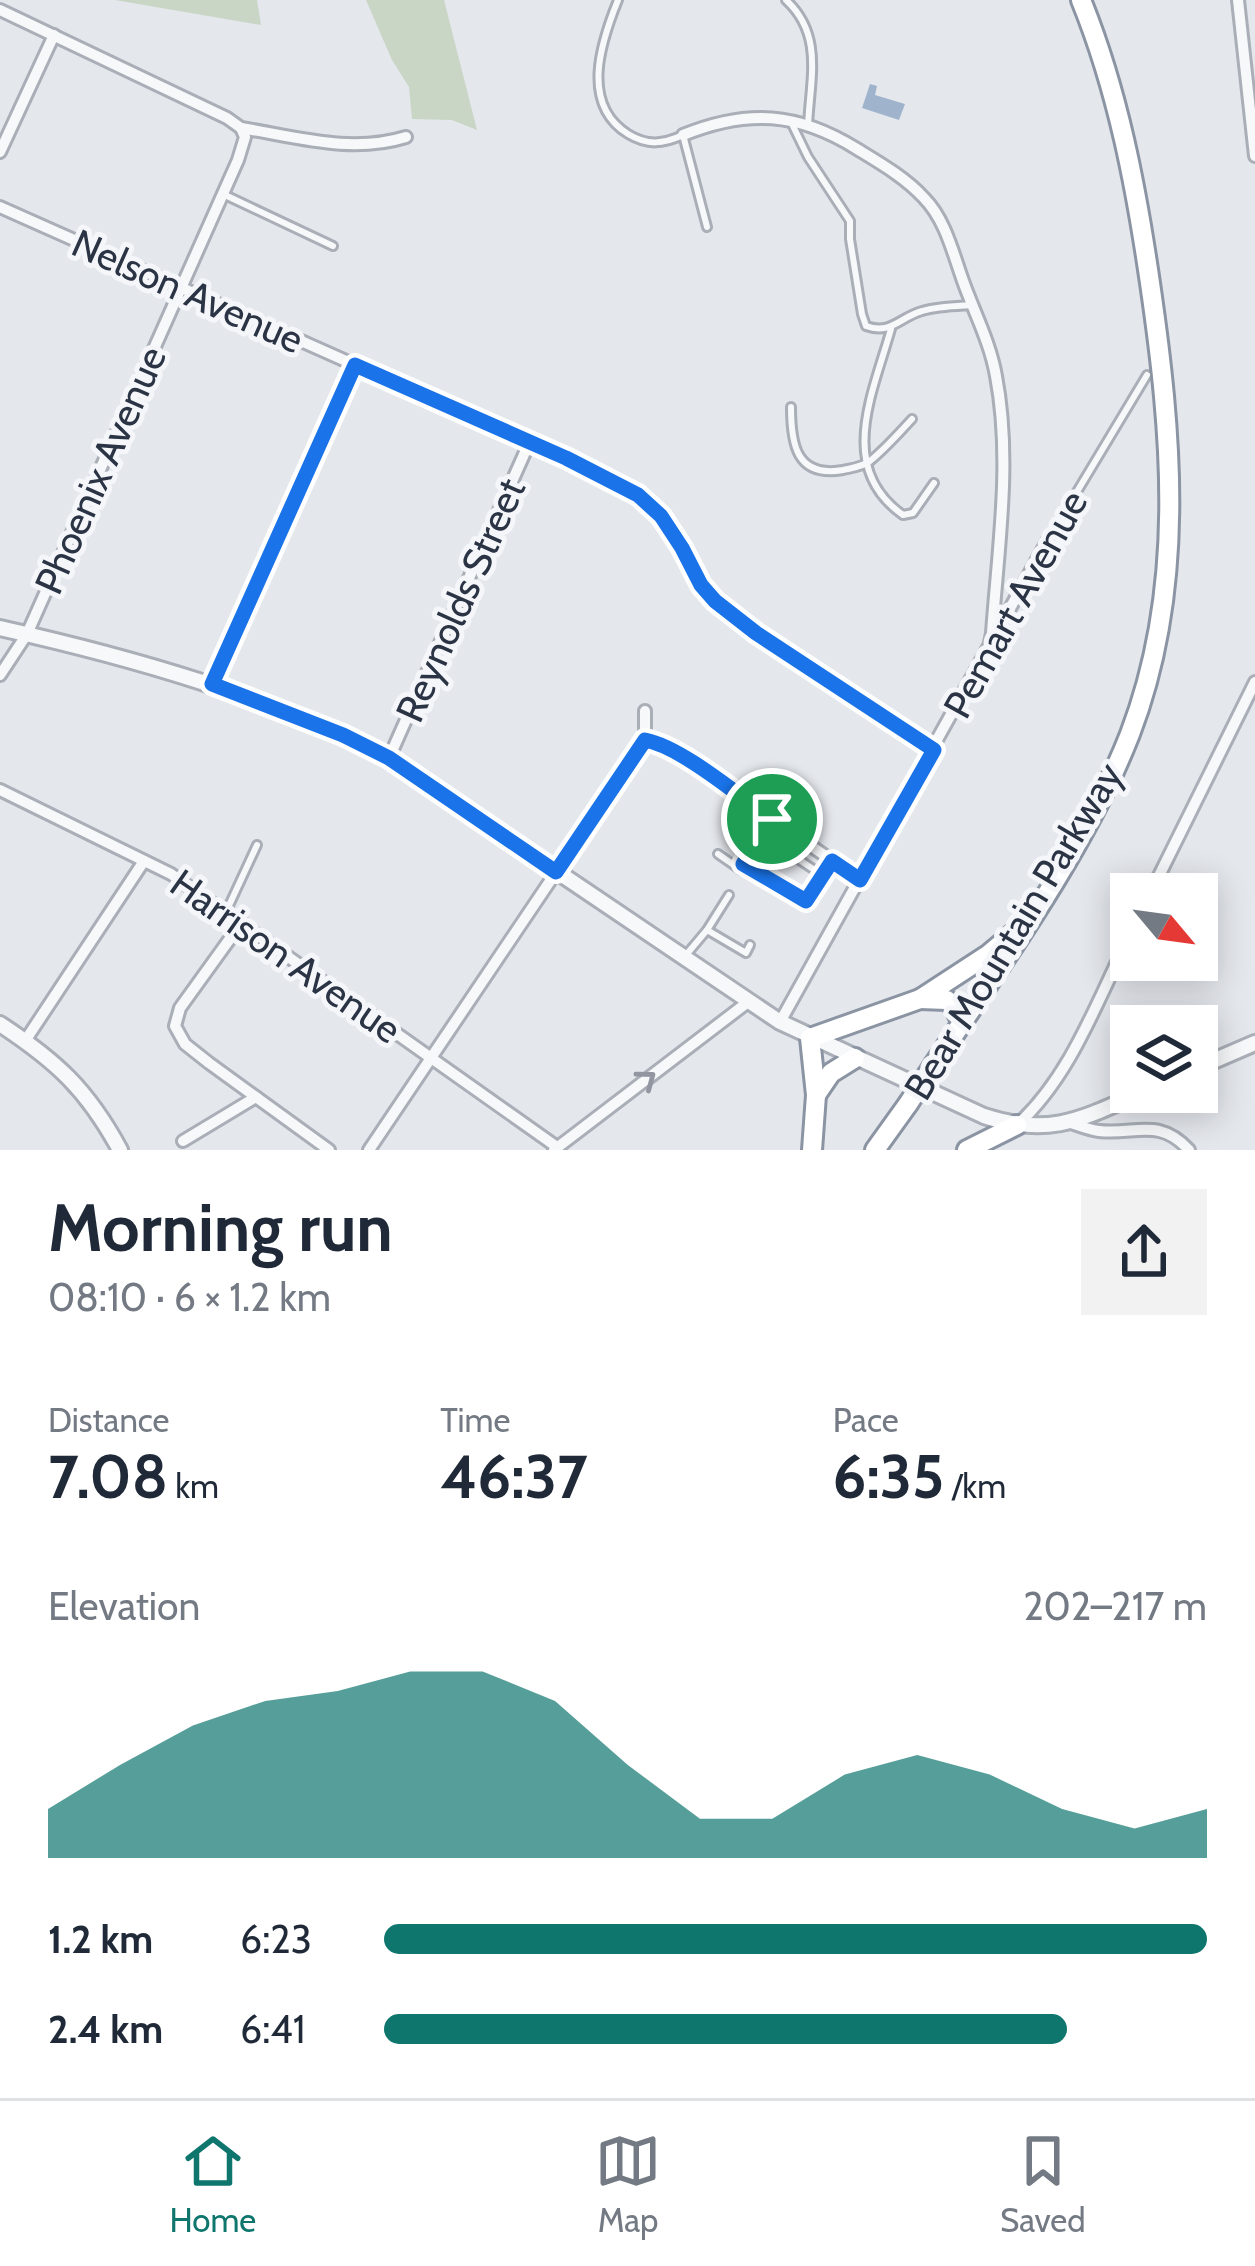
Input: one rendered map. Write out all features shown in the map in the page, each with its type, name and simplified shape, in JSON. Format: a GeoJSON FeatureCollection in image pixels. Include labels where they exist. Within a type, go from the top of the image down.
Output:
{"type":"FeatureCollection","features":[{"type":"Feature","properties":{"kind":"highway","name":"Bear Mountain Parkway"},"geometry":{"type":"LineString","coordinates":[[875,1150],[1028,922],[1094,809],[1128,739],[1156,643],[1168,565],[1167,420],[1146,257],[1120,121],[1081,0]]}},
{"type":"Feature","properties":{"kind":"highway"},"geometry":{"type":"LineString","coordinates":[[812,1150],[815,1095],[810,1038],[920,999],[1028,922]]}},
{"type":"Feature","properties":{"kind":"highway"},"geometry":{"type":"LineString","coordinates":[[920,999],[947,1000],[962,1023]]}},
{"type":"Feature","properties":{"kind":"highway"},"geometry":{"type":"LineString","coordinates":[[815,1095],[831,1073],[855,1058]]}},
{"type":"Feature","properties":{"kind":"highway"},"geometry":{"type":"LineString","coordinates":[[967,1150],[1017,1125]]}},
{"type":"Feature","properties":{"kind":"street"},"geometry":{"type":"LineString","coordinates":[[1238,0],[1255,156]]}},
{"type":"Feature","properties":{"kind":"street"},"geometry":{"type":"LineString","coordinates":[[0,10],[241,128],[351,146],[381,145],[406,137]]}},
{"type":"Feature","properties":{"kind":"street"},"geometry":{"type":"LineString","coordinates":[[0,152],[54,35]]}},
{"type":"Feature","properties":{"kind":"street"},"geometry":{"type":"LineString","coordinates":[[683,135],[733,118],[758,116],[808,126],[854,147],[922,195],[943,226],[996,374],[1003,448],[989,648]]}},
{"type":"Feature","properties":{"kind":"street","name":"Phoenix Avenue"},"geometry":{"type":"LineString","coordinates":[[0,675],[28,634],[222,194],[245,137],[241,128]]}},
{"type":"Feature","properties":{"kind":"street","name":"Nelson Avenue"},"geometry":{"type":"LineString","coordinates":[[0,207],[609,478],[661,516],[715,601],[934,750]]}},
{"type":"Feature","properties":{"kind":"street"},"geometry":{"type":"LineString","coordinates":[[212,684],[355,365]]}},
{"type":"Feature","properties":{"kind":"street","name":"Reynolds Street"},"geometry":{"type":"LineString","coordinates":[[389,758],[530,441]]}},
{"type":"Feature","properties":{"kind":"street","name":"Pemart Avenue"},"geometry":{"type":"LineString","coordinates":[[780,1022],[1048,540]]}},
{"type":"Feature","properties":{"kind":"street"},"geometry":{"type":"LineString","coordinates":[[0,628],[212,684],[343,735],[389,758],[780,1022],[984,1116],[1017,1125],[1071,1123],[1103,1131],[1143,1127],[1163,1131],[1189,1150]]}},
{"type":"Feature","properties":{"kind":"street"},"geometry":{"type":"LineString","coordinates":[[1160,873],[1255,682]]}},
{"type":"Feature","properties":{"kind":"street"},"geometry":{"type":"LineString","coordinates":[[369,1150],[645,740],[646,711]]}},
{"type":"Feature","properties":{"kind":"street"},"geometry":{"type":"LineString","coordinates":[[645,740],[689,761],[860,880]]}},
{"type":"Feature","properties":{"kind":"street","name":"Harrison Avenue"},"geometry":{"type":"LineString","coordinates":[[0,790],[171,874],[556,1149]]}},
{"type":"Feature","properties":{"kind":"street"},"geometry":{"type":"LineString","coordinates":[[25,1041],[144,861]]}},
{"type":"Feature","properties":{"kind":"street"},"geometry":{"type":"LineString","coordinates":[[242,922],[180,1008],[175,1026],[209,1063],[329,1150]]}},
{"type":"Feature","properties":{"kind":"street"},"geometry":{"type":"LineString","coordinates":[[1017,1125],[1040,1104],[1061,1073],[1110,975]]}},
{"type":"Feature","properties":{"kind":"street"},"geometry":{"type":"LineString","coordinates":[[556,1149],[748,1002]]}},
{"type":"Feature","properties":{"kind":"street"},"geometry":{"type":"LineString","coordinates":[[0,1024],[60,1066],[92,1102],[120,1150]]}},
{"type":"Feature","properties":{"kind":"street"},"geometry":{"type":"LineString","coordinates":[[1218,1059],[1255,1042]]}},
{"type":"Feature","properties":{"kind":"street"},"geometry":{"type":"LineString","coordinates":[[183,1141],[256,1097]]}},
{"type":"Feature","properties":{"kind":"street"},"geometry":{"type":"LineString","coordinates":[[1071,1123],[1110,1106]]}},
{"type":"Feature","properties":{"kind":"lane"},"geometry":{"type":"LineString","coordinates":[[618,0],[599,65],[601,100],[618,127],[645,142],[664,144],[683,135],[707,227]]}},
{"type":"Feature","properties":{"kind":"lane"},"geometry":{"type":"LineString","coordinates":[[786,0],[807,26],[813,44],[808,126]]}},
{"type":"Feature","properties":{"kind":"lane"},"geometry":{"type":"LineString","coordinates":[[790,120],[850,221],[866,326],[891,329],[925,309],[973,305]]}},
{"type":"Feature","properties":{"kind":"lane"},"geometry":{"type":"LineString","coordinates":[[222,194],[333,246]]}},
{"type":"Feature","properties":{"kind":"lane"},"geometry":{"type":"LineString","coordinates":[[891,329],[864,424],[869,477],[885,503],[903,515],[913,513],[934,484]]}},
{"type":"Feature","properties":{"kind":"lane","name":"Pemart Avenue"},"geometry":{"type":"LineString","coordinates":[[1048,540],[1147,375]]}},
{"type":"Feature","properties":{"kind":"lane"},"geometry":{"type":"LineString","coordinates":[[790,407],[794,446],[806,463],[832,472],[867,464],[912,419]]}},
{"type":"Feature","properties":{"kind":"lane"},"geometry":{"type":"LineString","coordinates":[[718,854],[741,870],[772,819]]}},
{"type":"Feature","properties":{"kind":"lane"},"geometry":{"type":"LineString","coordinates":[[762,835],[822,875]]}},
{"type":"Feature","properties":{"kind":"lane"},"geometry":{"type":"LineString","coordinates":[[226,911],[256,845]]}},
{"type":"Feature","properties":{"kind":"lane"},"geometry":{"type":"LineString","coordinates":[[743,864],[806,901],[832,861]]}},
{"type":"Feature","properties":{"kind":"lane"},"geometry":{"type":"LineString","coordinates":[[683,958],[729,895]]}},
{"type":"Feature","properties":{"kind":"lane"},"geometry":{"type":"LineString","coordinates":[[707,930],[746,953],[750,946]]}},
{"type":"Feature","properties":{"kind":"green space"},"geometry":{"type":"Polygon","coordinates":[[[115,0],[257,0],[261,25],[115,0]]]}},
{"type":"Feature","properties":{"kind":"green space"},"geometry":{"type":"Polygon","coordinates":[[[366,0],[444,0],[477,130],[452,120],[412,119],[409,87],[366,0]]]}},
{"type":"Feature","properties":{"kind":"water"},"geometry":{"type":"Polygon","coordinates":[[[870,84],[877,86],[875,95],[905,104],[899,120],[862,108],[870,84]]]}},
{"type":"Feature","properties":{"kind":"route"},"geometry":{"type":"LineString","coordinates":[[355,365],[609,478],[649,502],[715,601],[934,750],[860,880],[832,861],[806,901],[743,864],[772,819],[689,761],[645,740],[556,872],[389,758],[212,684],[355,365]]}}]}
